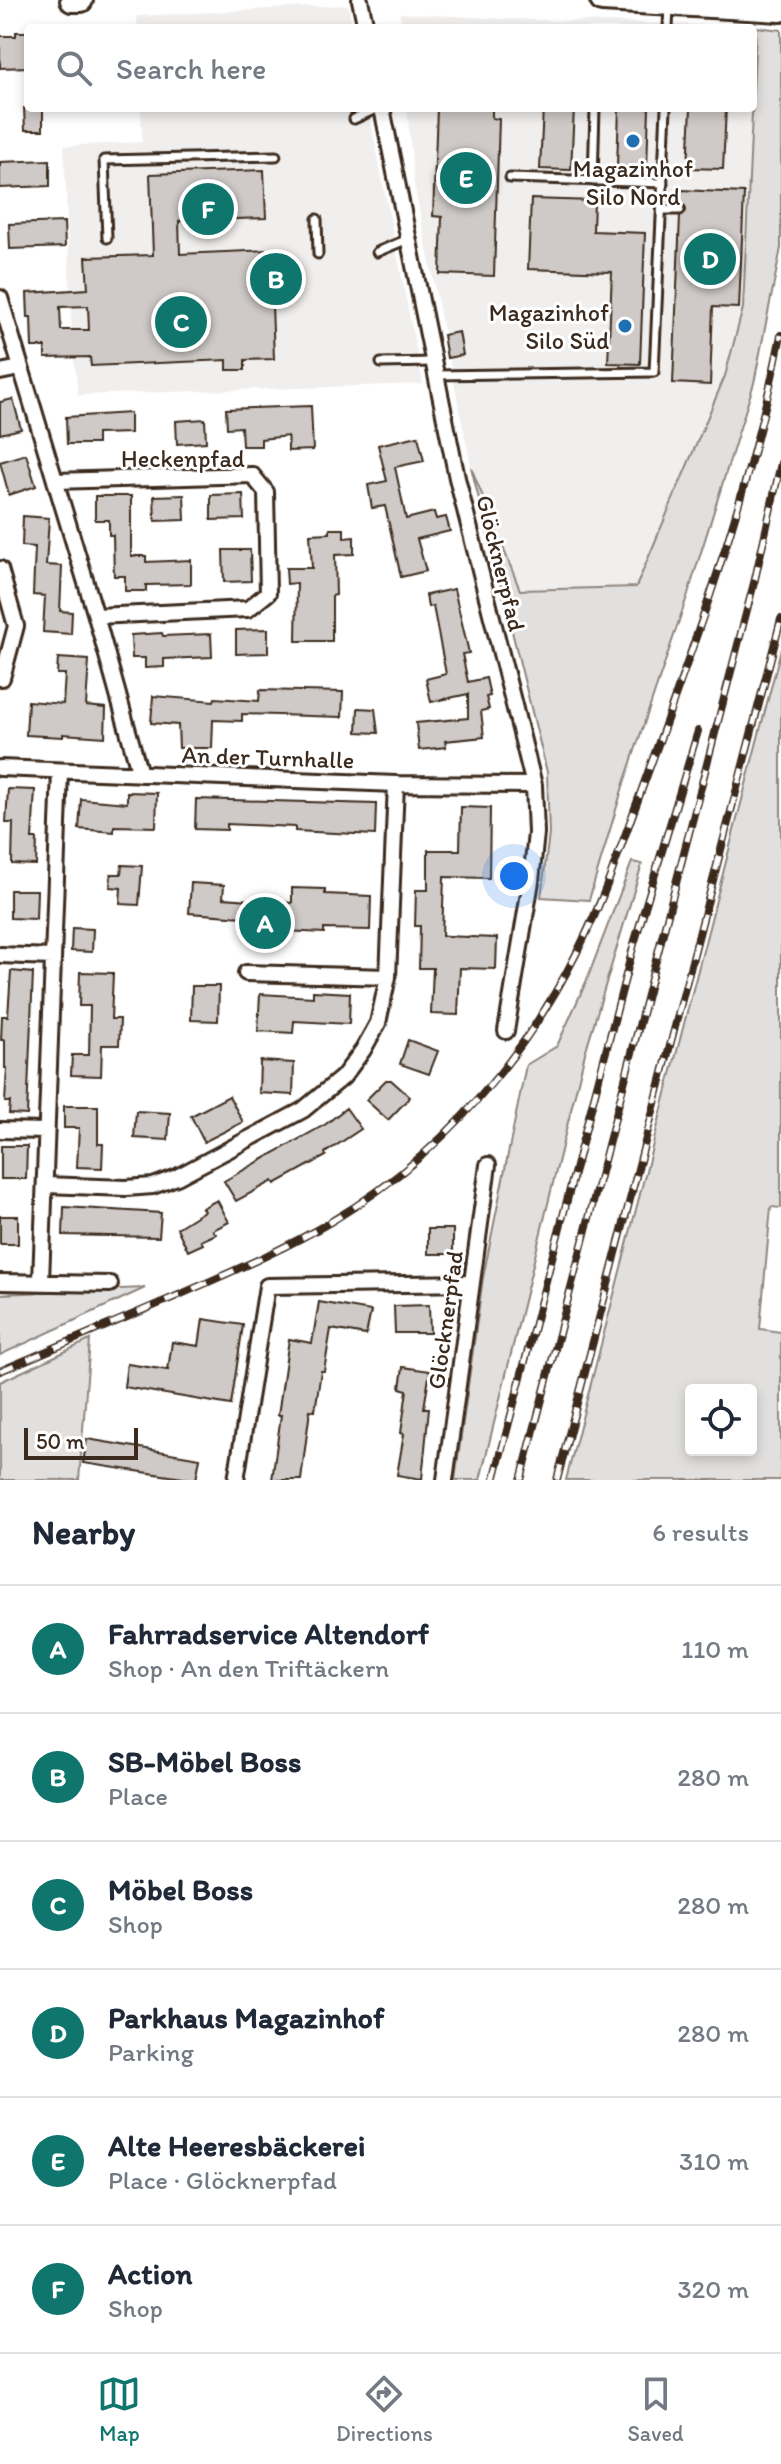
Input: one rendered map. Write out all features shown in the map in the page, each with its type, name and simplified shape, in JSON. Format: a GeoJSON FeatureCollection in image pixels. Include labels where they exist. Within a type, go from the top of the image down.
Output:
{"type":"FeatureCollection","features":[{"type":"Feature","properties":{"kind":"main road"},"geometry":{"type":"LineString","coordinates":[[72,0],[81,0]]}},
{"type":"Feature","properties":{"kind":"main road"},"geometry":{"type":"LineString","coordinates":[[602,0],[745,4],[781,10]]}},
{"type":"Feature","properties":{"kind":"street"},"geometry":{"type":"LineString","coordinates":[[360,0],[365,24]]}},
{"type":"Feature","properties":{"kind":"street","name":"Glöcknerpfad"},"geometry":{"type":"LineString","coordinates":[[381,112],[457,478],[534,785],[536,833],[532,869],[506,1031]]}},
{"type":"Feature","properties":{"kind":"street"},"geometry":{"type":"LineString","coordinates":[[0,298],[140,774]]}},
{"type":"Feature","properties":{"kind":"street"},"geometry":{"type":"LineString","coordinates":[[0,372],[20,368]]}},
{"type":"Feature","properties":{"kind":"street","name":"Heckenpfad"},"geometry":{"type":"LineString","coordinates":[[55,481],[252,475],[266,492],[268,593],[248,609],[96,616]]}},
{"type":"Feature","properties":{"kind":"street"},"geometry":{"type":"LineString","coordinates":[[0,569],[16,626],[0,678]]}},
{"type":"Feature","properties":{"kind":"street","name":"An der Turnhalle"},"geometry":{"type":"LineString","coordinates":[[0,768],[396,784],[534,785]]}},
{"type":"Feature","properties":{"kind":"street"},"geometry":{"type":"LineString","coordinates":[[41,1281],[60,771]]}},
{"type":"Feature","properties":{"kind":"street"},"geometry":{"type":"LineString","coordinates":[[45,1185],[153,1186],[177,1177],[303,1110],[343,1077],[378,1023],[388,977],[396,784]]}},
{"type":"Feature","properties":{"kind":"street"},"geometry":{"type":"LineString","coordinates":[[0,955],[52,957]]}},
{"type":"Feature","properties":{"kind":"street"},"geometry":{"type":"LineString","coordinates":[[246,973],[388,977]]}},
{"type":"Feature","properties":{"kind":"street"},"geometry":{"type":"LineString","coordinates":[[0,1130],[46,1131]]}},
{"type":"Feature","properties":{"kind":"street","name":"Glöcknerpfad"},"geometry":{"type":"LineString","coordinates":[[445,1480],[488,1165]]}},
{"type":"Feature","properties":{"kind":"street"},"geometry":{"type":"LineString","coordinates":[[0,1282],[110,1284]]}},
{"type":"Feature","properties":{"kind":"street"},"geometry":{"type":"LineString","coordinates":[[236,1480],[267,1286],[472,1283]]}},
{"type":"Feature","properties":{"kind":"lane"},"geometry":{"type":"LineString","coordinates":[[668,24],[669,4]]}},
{"type":"Feature","properties":{"kind":"lane"},"geometry":{"type":"LineString","coordinates":[[354,119],[371,112]]}},
{"type":"Feature","properties":{"kind":"lane"},"geometry":{"type":"LineString","coordinates":[[593,181],[595,112]]}},
{"type":"Feature","properties":{"kind":"lane"},"geometry":{"type":"LineString","coordinates":[[381,363],[434,369],[654,372],[666,112]]}},
{"type":"Feature","properties":{"kind":"lane"},"geometry":{"type":"LineString","coordinates":[[107,238],[104,160],[276,156]]}},
{"type":"Feature","properties":{"kind":"lane"},"geometry":{"type":"LineString","coordinates":[[510,178],[663,183]]}},
{"type":"Feature","properties":{"kind":"lane"},"geometry":{"type":"LineString","coordinates":[[662,210],[680,210]]}},
{"type":"Feature","properties":{"kind":"lane"},"geometry":{"type":"LineString","coordinates":[[317,219],[318,254]]}},
{"type":"Feature","properties":{"kind":"lane"},"geometry":{"type":"LineString","coordinates":[[377,252],[408,239]]}},
{"type":"Feature","properties":{"kind":"shaded area"},"geometry":{"type":"Polygon","coordinates":[[[348,5],[352,24],[137,24],[137,16],[348,5]]]}},
{"type":"Feature","properties":{"kind":"shaded area"},"geometry":{"type":"Polygon","coordinates":[[[400,13],[673,24],[401,24],[400,13]]]}},
{"type":"Feature","properties":{"kind":"shaded area"},"geometry":{"type":"Polygon","coordinates":[[[757,27],[781,30],[781,248],[754,383],[589,900],[541,897],[549,834],[547,772],[471,467],[520,590],[636,587],[725,376],[743,308],[752,112],[757,112],[757,27]]]}},
{"type":"Feature","properties":{"kind":"shaded area"},"geometry":{"type":"Polygon","coordinates":[[[757,37],[760,39],[757,75],[757,37]]]}},
{"type":"Feature","properties":{"kind":"shaded area"},"geometry":{"type":"Polygon","coordinates":[[[141,112],[369,112],[423,384],[78,395],[72,340],[64,146],[142,142],[141,112]]]}},
{"type":"Feature","properties":{"kind":"shaded area"},"geometry":{"type":"Polygon","coordinates":[[[407,112],[754,112],[743,308],[725,376],[636,587],[520,590],[471,467],[414,184],[407,112]]]}},
{"type":"Feature","properties":{"kind":"shaded area"},"geometry":{"type":"Polygon","coordinates":[[[781,649],[781,1208],[771,1207],[760,1329],[781,1332],[781,1480],[566,1480],[781,649]]]}},
{"type":"Feature","properties":{"kind":"shaded area"},"geometry":{"type":"Polygon","coordinates":[[[632,862],[642,864],[585,1053],[480,1480],[455,1480],[483,1278],[526,1065],[557,1046],[586,982],[632,862]]]}},
{"type":"Feature","properties":{"kind":"shaded area"},"geometry":{"type":"Polygon","coordinates":[[[145,1288],[0,1355],[0,1294],[145,1288]]]}},
{"type":"Feature","properties":{"kind":"shaded area"},"geometry":{"type":"Polygon","coordinates":[[[90,1340],[79,1480],[0,1480],[0,1382],[90,1340]]]}},
{"type":"Feature","properties":{"kind":"building"},"geometry":{"type":"Polygon","coordinates":[[[16,32],[24,32],[24,67],[0,68],[0,36],[16,36],[16,32]]]}},
{"type":"Feature","properties":{"kind":"building"},"geometry":{"type":"Polygon","coordinates":[[[24,112],[43,112],[43,130],[25,130],[24,112]]]}},
{"type":"Feature","properties":{"kind":"building"},"geometry":{"type":"Polygon","coordinates":[[[437,112],[492,112],[492,118],[499,119],[494,276],[440,274],[442,217],[433,216],[437,112]]]}},
{"type":"Feature","properties":{"kind":"building"},"geometry":{"type":"Polygon","coordinates":[[[543,112],[574,112],[571,170],[540,169],[543,112]]]}},
{"type":"Feature","properties":{"kind":"building","name":"Magazinhof Silo Nord"},"geometry":{"type":"Polygon","coordinates":[[[619,112],[649,112],[647,168],[617,166],[619,112]]]}},
{"type":"Feature","properties":{"kind":"building"},"geometry":{"type":"Polygon","coordinates":[[[691,112],[726,112],[723,169],[688,168],[691,112]]]}},
{"type":"Feature","properties":{"kind":"building"},"geometry":{"type":"Polygon","coordinates":[[[50,160],[50,186],[0,188],[0,162],[50,160]]]}},
{"type":"Feature","properties":{"kind":"building"},"geometry":{"type":"Polygon","coordinates":[[[264,170],[266,218],[179,221],[180,254],[270,250],[274,359],[245,360],[245,370],[227,370],[227,360],[91,366],[90,357],[45,358],[45,347],[32,347],[27,293],[88,289],[86,257],[153,255],[150,174],[264,170]],[[88,306],[60,307],[61,330],[89,330],[88,306]]]}},
{"type":"Feature","properties":{"kind":"building"},"geometry":{"type":"Polygon","coordinates":[[[681,190],[744,193],[739,308],[713,307],[710,385],[673,383],[680,216],[686,211],[685,206],[680,204],[681,190]]]}},
{"type":"Feature","properties":{"kind":"building"},"geometry":{"type":"Polygon","coordinates":[[[531,199],[594,201],[593,231],[645,233],[640,364],[608,363],[612,272],[528,269],[531,199]]]}},
{"type":"Feature","properties":{"kind":"building"},"geometry":{"type":"Polygon","coordinates":[[[64,222],[65,247],[10,249],[9,224],[64,222]]]}},
{"type":"Feature","properties":{"kind":"building"},"geometry":{"type":"Polygon","coordinates":[[[459,332],[463,355],[447,358],[443,335],[459,332]]]}},
{"type":"Feature","properties":{"kind":"building"},"geometry":{"type":"Polygon","coordinates":[[[13,399],[21,429],[0,434],[0,402],[13,399]]]}},
{"type":"Feature","properties":{"kind":"building"},"geometry":{"type":"Polygon","coordinates":[[[311,406],[313,450],[288,451],[288,436],[261,439],[261,446],[242,446],[241,427],[227,428],[226,409],[311,406]]]}},
{"type":"Feature","properties":{"kind":"building"},"geometry":{"type":"Polygon","coordinates":[[[130,413],[130,433],[97,434],[97,444],[67,444],[66,417],[130,413]]]}},
{"type":"Feature","properties":{"kind":"building"},"geometry":{"type":"Polygon","coordinates":[[[205,419],[206,442],[177,444],[176,421],[205,419]]]}},
{"type":"Feature","properties":{"kind":"building"},"geometry":{"type":"Polygon","coordinates":[[[418,436],[424,461],[395,467],[406,519],[434,512],[436,519],[446,517],[450,531],[417,539],[426,571],[401,577],[385,506],[372,508],[368,485],[387,481],[378,445],[418,436]]]}},
{"type":"Feature","properties":{"kind":"building"},"geometry":{"type":"Polygon","coordinates":[[[26,454],[36,486],[9,495],[0,462],[26,454]]]}},
{"type":"Feature","properties":{"kind":"building"},"geometry":{"type":"Polygon","coordinates":[[[243,494],[244,519],[211,520],[211,495],[243,494]]]}},
{"type":"Feature","properties":{"kind":"building"},"geometry":{"type":"Polygon","coordinates":[[[184,495],[185,520],[155,521],[154,496],[184,495]]]}},
{"type":"Feature","properties":{"kind":"building"},"geometry":{"type":"Polygon","coordinates":[[[95,496],[131,496],[131,556],[146,556],[146,562],[191,560],[191,584],[146,585],[146,591],[125,591],[125,576],[114,576],[113,535],[109,535],[109,520],[95,520],[95,496]]]}},
{"type":"Feature","properties":{"kind":"building"},"geometry":{"type":"Polygon","coordinates":[[[23,516],[49,518],[46,565],[62,566],[60,611],[72,612],[71,634],[43,632],[45,596],[33,595],[35,547],[22,546],[23,516]]]}},
{"type":"Feature","properties":{"kind":"building"},"geometry":{"type":"Polygon","coordinates":[[[330,529],[344,529],[344,538],[354,537],[354,554],[335,555],[332,641],[296,641],[297,583],[287,584],[286,568],[312,568],[310,534],[330,533],[330,529]]]}},
{"type":"Feature","properties":{"kind":"building"},"geometry":{"type":"Polygon","coordinates":[[[223,550],[250,550],[251,581],[224,582],[223,550]]]}},
{"type":"Feature","properties":{"kind":"building"},"geometry":{"type":"Polygon","coordinates":[[[454,589],[469,653],[462,654],[468,682],[486,678],[490,696],[486,697],[489,709],[481,711],[484,737],[445,741],[446,747],[419,750],[416,723],[468,718],[468,694],[431,702],[426,679],[446,674],[433,606],[428,607],[426,595],[454,589]]]}},
{"type":"Feature","properties":{"kind":"building"},"geometry":{"type":"Polygon","coordinates":[[[268,629],[268,653],[236,654],[236,630],[268,629]]]}},
{"type":"Feature","properties":{"kind":"building"},"geometry":{"type":"Polygon","coordinates":[[[162,633],[163,636],[211,634],[212,657],[164,659],[164,667],[145,668],[145,658],[132,658],[131,635],[162,633]]]}},
{"type":"Feature","properties":{"kind":"building"},"geometry":{"type":"Polygon","coordinates":[[[58,658],[89,660],[86,706],[106,708],[105,737],[26,735],[28,701],[63,704],[65,674],[57,674],[58,658]]]}},
{"type":"Feature","properties":{"kind":"building"},"geometry":{"type":"Polygon","coordinates":[[[260,690],[343,692],[342,717],[242,714],[242,721],[213,720],[212,748],[179,748],[178,725],[151,723],[153,696],[259,701],[260,690]]]}},
{"type":"Feature","properties":{"kind":"building"},"geometry":{"type":"Polygon","coordinates":[[[358,708],[375,709],[378,733],[357,732],[358,708]]]}},
{"type":"Feature","properties":{"kind":"building"},"geometry":{"type":"Polygon","coordinates":[[[8,789],[35,790],[32,839],[37,839],[36,865],[12,864],[13,823],[6,823],[8,789]]]}},
{"type":"Feature","properties":{"kind":"building"},"geometry":{"type":"Polygon","coordinates":[[[127,792],[157,793],[156,827],[114,826],[114,832],[79,829],[81,799],[127,803],[127,792]]]}},
{"type":"Feature","properties":{"kind":"building"},"geometry":{"type":"Polygon","coordinates":[[[196,799],[376,804],[375,835],[227,824],[227,830],[195,829],[196,799]]]}},
{"type":"Feature","properties":{"kind":"building"},"geometry":{"type":"Polygon","coordinates":[[[461,807],[490,808],[489,878],[444,877],[442,936],[497,938],[496,969],[460,968],[458,1015],[431,1014],[433,968],[419,968],[420,926],[415,926],[416,890],[428,890],[428,850],[460,850],[461,807]]]}},
{"type":"Feature","properties":{"kind":"building"},"geometry":{"type":"Polygon","coordinates":[[[122,865],[142,866],[139,905],[120,904],[121,888],[110,887],[111,874],[121,874],[122,865]]]}},
{"type":"Feature","properties":{"kind":"building"},"geometry":{"type":"Polygon","coordinates":[[[191,883],[224,885],[223,898],[292,903],[292,888],[325,889],[325,894],[371,896],[370,930],[324,929],[324,933],[243,929],[244,917],[189,913],[191,883]]]}},
{"type":"Feature","properties":{"kind":"building"},"geometry":{"type":"Polygon","coordinates":[[[10,890],[37,890],[36,919],[10,918],[10,890]]]}},
{"type":"Feature","properties":{"kind":"building"},"geometry":{"type":"Polygon","coordinates":[[[72,928],[93,929],[92,952],[71,951],[72,928]]]}},
{"type":"Feature","properties":{"kind":"building"},"geometry":{"type":"Polygon","coordinates":[[[11,971],[33,973],[27,1115],[9,1114],[10,1102],[5,1102],[7,1068],[5,1040],[1,1040],[2,1016],[8,1016],[11,971]]]}},
{"type":"Feature","properties":{"kind":"building"},"geometry":{"type":"Polygon","coordinates":[[[80,972],[113,973],[111,1019],[120,1019],[119,1045],[102,1045],[101,1076],[71,1075],[72,1055],[89,1055],[90,1006],[79,1006],[80,972]]]}},
{"type":"Feature","properties":{"kind":"building"},"geometry":{"type":"Polygon","coordinates":[[[192,986],[219,986],[218,1021],[191,1020],[192,986]]]}},
{"type":"Feature","properties":{"kind":"building"},"geometry":{"type":"Polygon","coordinates":[[[313,991],[350,993],[349,1024],[294,1021],[293,1033],[258,1031],[260,994],[313,997],[313,991]]]}},
{"type":"Feature","properties":{"kind":"building"},"geometry":{"type":"Polygon","coordinates":[[[408,1040],[438,1051],[429,1074],[400,1064],[408,1040]]]}},
{"type":"Feature","properties":{"kind":"building"},"geometry":{"type":"Polygon","coordinates":[[[260,1061],[294,1063],[293,1095],[259,1093],[260,1061]]]}},
{"type":"Feature","properties":{"kind":"building"},"geometry":{"type":"Polygon","coordinates":[[[386,1080],[391,1080],[410,1097],[388,1120],[366,1100],[386,1080]]]}},
{"type":"Feature","properties":{"kind":"building"},"geometry":{"type":"Polygon","coordinates":[[[229,1096],[243,1122],[204,1142],[191,1116],[229,1096]]]}},
{"type":"Feature","properties":{"kind":"building"},"geometry":{"type":"Polygon","coordinates":[[[64,1106],[98,1106],[98,1144],[103,1144],[102,1168],[77,1167],[79,1128],[64,1128],[64,1106]]]}},
{"type":"Feature","properties":{"kind":"building"},"geometry":{"type":"Polygon","coordinates":[[[346,1108],[361,1129],[325,1153],[326,1156],[236,1201],[224,1181],[326,1124],[346,1108]]]}},
{"type":"Feature","properties":{"kind":"building"},"geometry":{"type":"Polygon","coordinates":[[[136,1111],[170,1113],[168,1140],[134,1138],[136,1111]]]}},
{"type":"Feature","properties":{"kind":"building"},"geometry":{"type":"Polygon","coordinates":[[[1,1146],[27,1146],[26,1179],[1,1179],[1,1146]]]}},
{"type":"Feature","properties":{"kind":"building"},"geometry":{"type":"Polygon","coordinates":[[[217,1200],[229,1222],[213,1230],[216,1234],[201,1241],[203,1244],[188,1251],[177,1228],[217,1200]]]}},
{"type":"Feature","properties":{"kind":"building"},"geometry":{"type":"Polygon","coordinates":[[[64,1207],[161,1213],[159,1237],[63,1235],[64,1207]]]}},
{"type":"Feature","properties":{"kind":"building"},"geometry":{"type":"Polygon","coordinates":[[[0,1216],[18,1216],[18,1244],[0,1244],[0,1216]]]}},
{"type":"Feature","properties":{"kind":"building"},"geometry":{"type":"Polygon","coordinates":[[[428,1229],[453,1229],[453,1254],[428,1254],[428,1229]]]}},
{"type":"Feature","properties":{"kind":"building"},"geometry":{"type":"Polygon","coordinates":[[[319,1302],[371,1311],[366,1335],[331,1329],[315,1411],[310,1410],[301,1480],[272,1480],[289,1339],[312,1343],[319,1302]]]}},
{"type":"Feature","properties":{"kind":"building"},"geometry":{"type":"Polygon","coordinates":[[[429,1305],[430,1333],[395,1333],[394,1306],[429,1305]]]}},
{"type":"Feature","properties":{"kind":"building"},"geometry":{"type":"Polygon","coordinates":[[[203,1319],[243,1325],[231,1405],[124,1387],[127,1364],[168,1370],[172,1342],[199,1346],[203,1319]]]}},
{"type":"Feature","properties":{"kind":"building"},"geometry":{"type":"Polygon","coordinates":[[[403,1367],[430,1371],[424,1408],[429,1408],[422,1479],[397,1475],[407,1390],[400,1388],[403,1367]]]}},
{"type":"Feature","properties":{"kind":"building"},"geometry":{"type":"Polygon","coordinates":[[[87,1439],[200,1458],[196,1480],[83,1463],[87,1439]]]}},
{"type":"Feature","properties":{"kind":"railway"},"geometry":{"type":"LineString","coordinates":[[0,1371],[237,1269],[332,1221],[379,1190],[423,1154],[464,1115],[500,1073],[563,979],[610,877],[728,541],[766,404],[781,335]]}},
{"type":"Feature","properties":{"kind":"railway"},"geometry":{"type":"LineString","coordinates":[[521,1480],[755,579],[781,463]]}},
{"type":"Feature","properties":{"kind":"railway"},"geometry":{"type":"LineString","coordinates":[[557,1480],[781,619]]}},
{"type":"Feature","properties":{"kind":"railway"},"geometry":{"type":"LineString","coordinates":[[494,1480],[634,944],[698,731]]}},
{"type":"Feature","properties":{"kind":"place","name":"Magazinhof Silo Nord"},"geometry":{"type":"Point","coordinates":[633,141]}},
{"type":"Feature","properties":{"kind":"place","name":"Alte Heeresbäckerei"},"geometry":{"type":"Point","coordinates":[466,178]}},
{"type":"Feature","properties":{"kind":"place","name":"Action"},"geometry":{"type":"Point","coordinates":[208,209]}},
{"type":"Feature","properties":{"kind":"place","name":"Parkhaus Magazinhof"},"geometry":{"type":"Point","coordinates":[710,259]}},
{"type":"Feature","properties":{"kind":"place","name":"SB-Möbel Boss"},"geometry":{"type":"Point","coordinates":[276,279]}},
{"type":"Feature","properties":{"kind":"place","name":"Möbel Boss"},"geometry":{"type":"Point","coordinates":[181,322]}},
{"type":"Feature","properties":{"kind":"place","name":"Magazinhof Silo Süd"},"geometry":{"type":"Point","coordinates":[625,326]}},
{"type":"Feature","properties":{"kind":"place","name":"Fahrradservice Altendorf"},"geometry":{"type":"Point","coordinates":[265,923]}}]}
